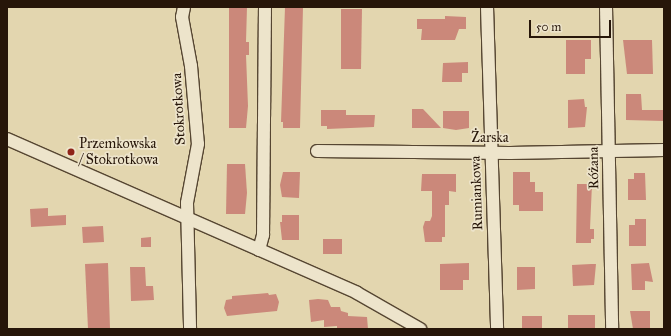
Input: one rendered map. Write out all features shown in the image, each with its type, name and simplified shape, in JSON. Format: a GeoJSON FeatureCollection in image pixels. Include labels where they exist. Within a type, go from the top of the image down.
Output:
{"type":"FeatureCollection","features":[{"type":"Feature","properties":{"kind":"street","name":"Stokrotkowa"},"geometry":{"type":"LineString","coordinates":[[184,7],[182,17],[191,66],[198,144],[187,202],[190,329]]}},
{"type":"Feature","properties":{"kind":"street"},"geometry":{"type":"LineString","coordinates":[[260,250],[263,235],[265,7]]}},
{"type":"Feature","properties":{"kind":"street","name":"Rumiankowa"},"geometry":{"type":"LineString","coordinates":[[487,7],[490,153],[498,329]]}},
{"type":"Feature","properties":{"kind":"street","name":"Różana"},"geometry":{"type":"LineString","coordinates":[[606,7],[612,329]]}},
{"type":"Feature","properties":{"kind":"street"},"geometry":{"type":"LineString","coordinates":[[7,139],[357,293],[420,329]]}},
{"type":"Feature","properties":{"kind":"street","name":"Żarska"},"geometry":{"type":"LineString","coordinates":[[317,151],[490,153],[664,150]]}},
{"type":"Feature","properties":{"kind":"building"},"geometry":{"type":"Polygon","coordinates":[[[229,7],[247,7],[246,42],[249,42],[249,55],[246,55],[248,106],[246,128],[229,128],[229,7]]]}},
{"type":"Feature","properties":{"kind":"building"},"geometry":{"type":"Polygon","coordinates":[[[285,7],[303,7],[300,128],[283,128],[283,122],[281,122],[285,7]]]}},
{"type":"Feature","properties":{"kind":"building"},"geometry":{"type":"Polygon","coordinates":[[[341,9],[362,9],[361,69],[341,69],[341,9]]]}},
{"type":"Feature","properties":{"kind":"building"},"geometry":{"type":"Polygon","coordinates":[[[445,16],[466,17],[466,29],[459,29],[455,40],[421,40],[422,29],[417,29],[417,19],[445,19],[445,16]]]}},
{"type":"Feature","properties":{"kind":"building"},"geometry":{"type":"Polygon","coordinates":[[[566,40],[591,40],[591,59],[585,59],[585,74],[566,74],[566,40]]]}},
{"type":"Feature","properties":{"kind":"building"},"geometry":{"type":"Polygon","coordinates":[[[623,40],[652,40],[653,74],[627,74],[623,40]]]}},
{"type":"Feature","properties":{"kind":"building"},"geometry":{"type":"Polygon","coordinates":[[[468,62],[468,73],[462,73],[462,82],[442,82],[443,63],[468,62]]]}},
{"type":"Feature","properties":{"kind":"building"},"geometry":{"type":"Polygon","coordinates":[[[626,94],[641,94],[642,110],[664,110],[664,121],[626,120],[626,94]]]}},
{"type":"Feature","properties":{"kind":"building"},"geometry":{"type":"Polygon","coordinates":[[[584,99],[585,107],[587,107],[585,127],[568,128],[568,100],[584,99]]]}},
{"type":"Feature","properties":{"kind":"building"},"geometry":{"type":"Polygon","coordinates":[[[412,109],[423,109],[441,128],[412,128],[412,109]]]}},
{"type":"Feature","properties":{"kind":"building"},"geometry":{"type":"Polygon","coordinates":[[[321,110],[346,110],[346,115],[375,115],[374,127],[327,129],[327,126],[321,126],[321,110]]]}},
{"type":"Feature","properties":{"kind":"building"},"geometry":{"type":"Polygon","coordinates":[[[443,111],[469,111],[469,128],[456,130],[443,128],[443,111]]]}},
{"type":"Feature","properties":{"kind":"building"},"geometry":{"type":"Polygon","coordinates":[[[227,164],[245,164],[247,193],[245,214],[226,214],[227,164]]]}},
{"type":"Feature","properties":{"kind":"building"},"geometry":{"type":"Polygon","coordinates":[[[283,172],[300,172],[299,198],[282,197],[280,185],[283,172]]]}},
{"type":"Feature","properties":{"kind":"building"},"geometry":{"type":"Polygon","coordinates":[[[513,172],[530,172],[530,182],[535,182],[535,192],[543,192],[543,211],[519,211],[519,205],[513,205],[513,172]]]}},
{"type":"Feature","properties":{"kind":"building"},"geometry":{"type":"Polygon","coordinates":[[[634,173],[645,173],[646,200],[628,200],[628,179],[634,179],[634,173]]]}},
{"type":"Feature","properties":{"kind":"building"},"geometry":{"type":"Polygon","coordinates":[[[422,174],[456,174],[456,192],[449,191],[449,205],[445,205],[445,237],[442,237],[442,242],[425,242],[423,227],[425,221],[430,221],[432,216],[432,191],[421,191],[422,174]]]}},
{"type":"Feature","properties":{"kind":"building"},"geometry":{"type":"Polygon","coordinates":[[[577,184],[592,184],[590,229],[594,229],[594,239],[591,239],[591,243],[576,243],[577,184]]]}},
{"type":"Feature","properties":{"kind":"building"},"geometry":{"type":"Polygon","coordinates":[[[48,208],[48,216],[66,215],[66,225],[31,227],[30,209],[48,208]]]}},
{"type":"Feature","properties":{"kind":"building"},"geometry":{"type":"Polygon","coordinates":[[[282,215],[299,215],[299,240],[282,240],[280,222],[282,222],[282,215]]]}},
{"type":"Feature","properties":{"kind":"building"},"geometry":{"type":"Polygon","coordinates":[[[635,219],[646,219],[646,246],[629,246],[629,225],[635,225],[635,219]]]}},
{"type":"Feature","properties":{"kind":"building"},"geometry":{"type":"Polygon","coordinates":[[[103,226],[104,242],[83,243],[82,227],[103,226]]]}},
{"type":"Feature","properties":{"kind":"building"},"geometry":{"type":"Polygon","coordinates":[[[151,237],[151,247],[141,247],[141,238],[151,237]]]}},
{"type":"Feature","properties":{"kind":"building"},"geometry":{"type":"Polygon","coordinates":[[[323,239],[342,239],[342,254],[323,254],[323,239]]]}},
{"type":"Feature","properties":{"kind":"building"},"geometry":{"type":"Polygon","coordinates":[[[108,263],[110,329],[88,329],[85,264],[108,263]]]}},
{"type":"Feature","properties":{"kind":"building"},"geometry":{"type":"Polygon","coordinates":[[[469,263],[469,280],[463,280],[463,290],[440,290],[440,264],[469,263]]]}},
{"type":"Feature","properties":{"kind":"building"},"geometry":{"type":"Polygon","coordinates":[[[649,263],[653,282],[645,281],[645,290],[632,290],[631,264],[649,263]]]}},
{"type":"Feature","properties":{"kind":"building"},"geometry":{"type":"Polygon","coordinates":[[[596,264],[594,285],[573,286],[572,265],[596,264]]]}},
{"type":"Feature","properties":{"kind":"building"},"geometry":{"type":"Polygon","coordinates":[[[130,267],[145,267],[146,286],[153,286],[154,300],[131,301],[130,267]]]}},
{"type":"Feature","properties":{"kind":"building"},"geometry":{"type":"Polygon","coordinates":[[[517,267],[535,267],[535,289],[517,290],[517,267]]]}},
{"type":"Feature","properties":{"kind":"building"},"geometry":{"type":"Polygon","coordinates":[[[268,293],[269,295],[276,294],[279,302],[277,311],[227,316],[224,308],[226,300],[232,299],[232,296],[268,293]]]}},
{"type":"Feature","properties":{"kind":"building"},"geometry":{"type":"Polygon","coordinates":[[[309,300],[328,300],[331,307],[340,307],[341,311],[348,313],[348,316],[367,317],[368,329],[337,329],[337,326],[324,327],[324,320],[311,322],[309,300]]]}},
{"type":"Feature","properties":{"kind":"building"},"geometry":{"type":"Polygon","coordinates":[[[630,311],[650,311],[650,328],[633,329],[630,311]]]}},
{"type":"Feature","properties":{"kind":"building"},"geometry":{"type":"Polygon","coordinates":[[[568,315],[595,315],[595,329],[568,329],[568,315]]]}},
{"type":"Feature","properties":{"kind":"building"},"geometry":{"type":"Polygon","coordinates":[[[522,316],[542,316],[542,328],[522,328],[522,316]]]}},
{"type":"Feature","properties":{"kind":"place","name":"Przemkowska / Stokrotkowa"},"geometry":{"type":"Point","coordinates":[71,152]}}]}
